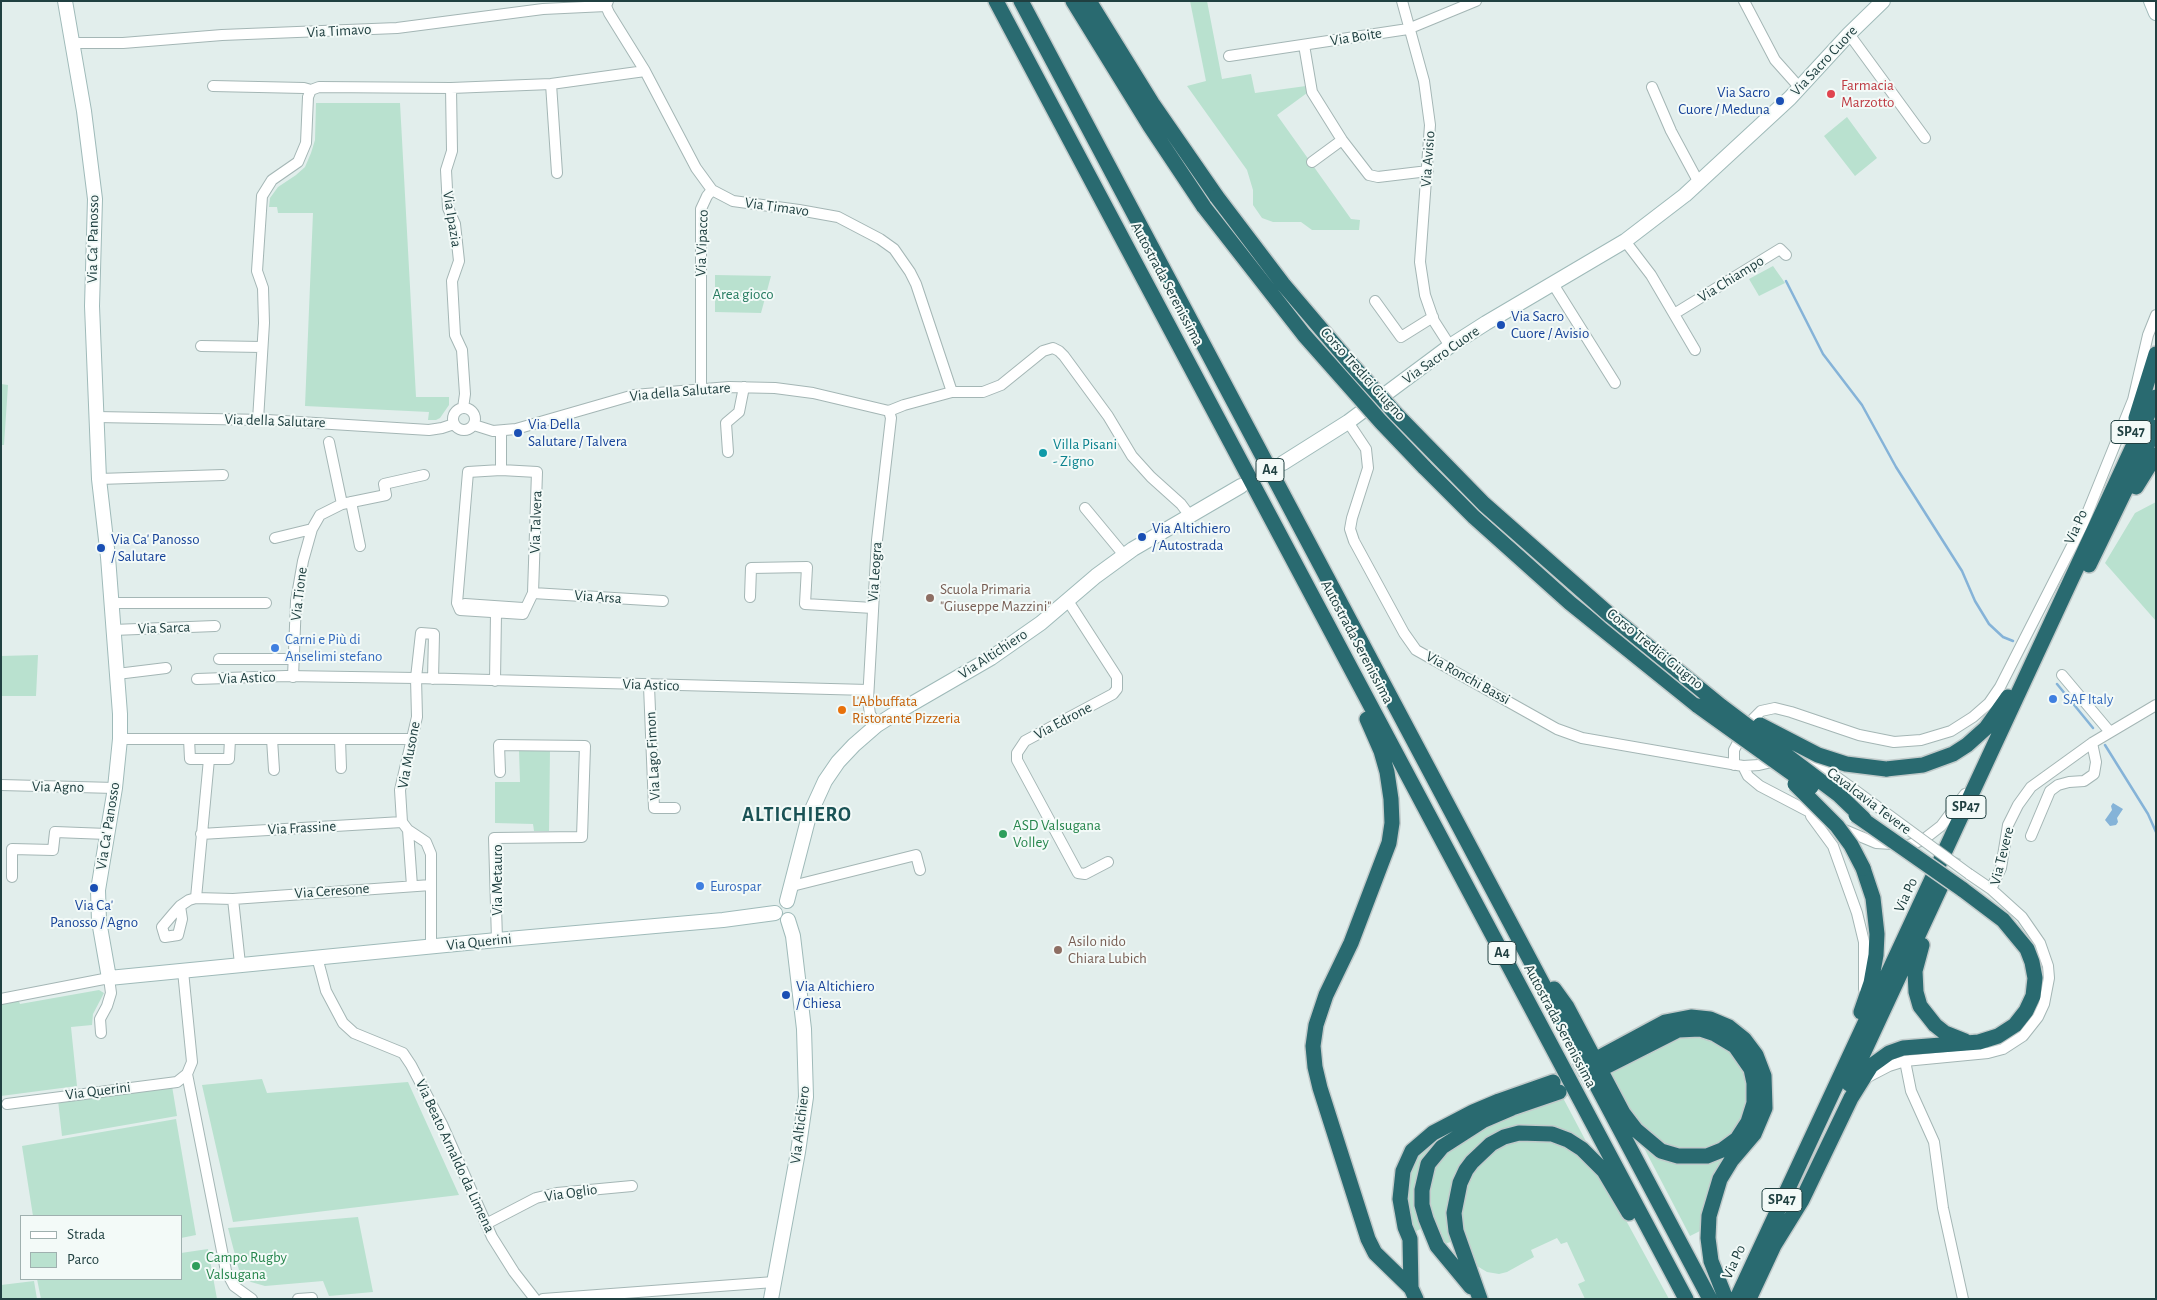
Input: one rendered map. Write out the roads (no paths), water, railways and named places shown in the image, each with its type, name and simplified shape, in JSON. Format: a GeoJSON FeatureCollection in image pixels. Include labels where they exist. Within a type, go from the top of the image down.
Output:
{"type":"FeatureCollection","features":[{"type":"Feature","properties":{"kind":"highway","name":"Autostrada Serenissima"},"geometry":{"type":"LineString","coordinates":[[996,1],[1686,1299]]}},
{"type":"Feature","properties":{"kind":"highway","name":"Autostrada Serenissima"},"geometry":{"type":"LineString","coordinates":[[1021,1],[1710,1299]]}},
{"type":"Feature","properties":{"kind":"highway","name":"Corso Tredici Giugno"},"geometry":{"type":"LineString","coordinates":[[1073,1],[1150,126],[1204,207],[1299,328],[1374,415],[1482,524],[1570,603],[1698,706]]}},
{"type":"Feature","properties":{"kind":"highway","name":"Corso Tredici Giugno"},"geometry":{"type":"LineString","coordinates":[[1089,1],[1152,103],[1217,197],[1311,318],[1409,428],[1460,480],[1531,547],[1655,651]]}},
{"type":"Feature","properties":{"kind":"highway","name":"SP47"},"geometry":{"type":"LineString","coordinates":[[2104,508],[2144,398],[2156,354]]}},
{"type":"Feature","properties":{"kind":"highway","name":"SP47"},"geometry":{"type":"LineString","coordinates":[[2104,508],[2156,397]]}},
{"type":"Feature","properties":{"kind":"highway","name":"SP47"},"geometry":{"type":"LineString","coordinates":[[2094,554],[2156,427]]}},
{"type":"Feature","properties":{"kind":"highway","name":"SP47"},"geometry":{"type":"LineString","coordinates":[[2094,554],[2156,456]]}},
{"type":"Feature","properties":{"kind":"highway","name":"Via Po"},"geometry":{"type":"LineString","coordinates":[[1738,1298],[2104,508]]}},
{"type":"Feature","properties":{"kind":"highway","name":"Via Po"},"geometry":{"type":"LineString","coordinates":[[1954,856],[2094,554]]}},
{"type":"Feature","properties":{"kind":"highway"},"geometry":{"type":"LineString","coordinates":[[1655,651],[1741,714],[1818,755],[1846,764],[1886,769],[1923,765],[1941,760],[1967,745],[1986,728],[2002,708],[2061,602]]}},
{"type":"Feature","properties":{"kind":"highway"},"geometry":{"type":"LineString","coordinates":[[1337,641],[1351,685],[1381,751],[1391,799],[1392,823],[1389,843],[1382,864],[1316,1024],[1313,1046],[1315,1067],[1368,1239],[1375,1253],[1414,1293]]}},
{"type":"Feature","properties":{"kind":"highway"},"geometry":{"type":"LineString","coordinates":[[1655,651],[1721,706],[1839,795],[1864,819]]}},
{"type":"Feature","properties":{"kind":"highway"},"geometry":{"type":"LineString","coordinates":[[1698,706],[1834,803],[1864,819],[1995,913],[2020,938],[2030,955],[2035,978],[2031,1002],[2023,1016],[2015,1025],[1998,1036],[1969,1042],[1910,1047],[1895,1051],[1871,1066],[1859,1082],[1802,1200],[1773,1247]]}},
{"type":"Feature","properties":{"kind":"highway"},"geometry":{"type":"LineString","coordinates":[[1698,706],[1797,786],[1821,809],[1846,837],[1863,868],[1872,898],[1877,934],[1874,968],[1863,1005],[1827,1105]]}},
{"type":"Feature","properties":{"kind":"highway","name":"Via Po"},"geometry":{"type":"LineString","coordinates":[[1738,1298],[1773,1247],[1941,886],[1941,900],[1918,957],[1915,971],[1916,992],[1922,1010],[1936,1025],[1945,1033],[1969,1042]]}},
{"type":"Feature","properties":{"kind":"highway"},"geometry":{"type":"LineString","coordinates":[[1518,939],[1567,1007],[1624,1113],[1648,1142],[1661,1151],[1678,1156],[1708,1156],[1722,1150],[1737,1139],[1748,1122],[1754,1103],[1754,1083],[1751,1069],[1735,1046],[1715,1034],[1700,1030],[1678,1030],[1604,1062],[1665,1022],[1691,1017],[1710,1019],[1729,1027],[1744,1039],[1756,1055],[1764,1076],[1765,1108],[1754,1134],[1720,1179],[1709,1216],[1708,1238],[1712,1261],[1738,1298]]}},
{"type":"Feature","properties":{"kind":"highway"},"geometry":{"type":"LineString","coordinates":[[1414,1293],[1410,1239],[1405,1227],[1400,1199],[1403,1172],[1412,1151],[1433,1133],[1473,1112],[1499,1101],[1556,1087],[1484,1120],[1442,1147],[1428,1164],[1422,1190],[1422,1204],[1431,1232],[1446,1258],[1479,1297]]}},
{"type":"Feature","properties":{"kind":"highway"},"geometry":{"type":"LineString","coordinates":[[1479,1297],[1456,1231],[1454,1213],[1460,1183],[1472,1162],[1482,1152],[1504,1137],[1520,1133],[1552,1134],[1568,1140],[1594,1160],[1614,1187],[1642,1236],[1667,1264]]}},
{"type":"Feature","properties":{"kind":"street","name":"Via Ca' Panosso"},"geometry":{"type":"LineString","coordinates":[[65,1],[84,112],[95,199],[92,306],[96,417],[99,479],[112,603],[120,738],[115,788],[98,890],[100,929],[108,978]]}},
{"type":"Feature","properties":{"kind":"street","name":"Via Avisio"},"geometry":{"type":"LineString","coordinates":[[1402,1],[1408,29],[1422,75],[1430,115],[1428,171],[1420,262],[1426,295],[1433,318],[1450,346]]}},
{"type":"Feature","properties":{"kind":"street","name":"Via Boite"},"geometry":{"type":"LineString","coordinates":[[1229,56],[1408,29],[1476,1]]}},
{"type":"Feature","properties":{"kind":"street"},"geometry":{"type":"LineString","coordinates":[[1744,1],[1775,60],[1800,88]]}},
{"type":"Feature","properties":{"kind":"street","name":"Via Sacro Cuore"},"geometry":{"type":"LineString","coordinates":[[1283,463],[1348,422],[1450,346],[1625,241],[1699,183],[1800,88],[1849,34],[1884,1]]}},
{"type":"Feature","properties":{"kind":"street","name":"Via Timavo"},"geometry":{"type":"LineString","coordinates":[[71,43],[123,43],[222,35],[397,28],[533,10],[607,4],[609,13],[645,71],[696,168],[712,190],[733,201],[838,217],[880,239],[894,249],[916,284],[952,392]]}},
{"type":"Feature","properties":{"kind":"street"},"geometry":{"type":"LineString","coordinates":[[1849,34],[1925,138]]}},
{"type":"Feature","properties":{"kind":"street"},"geometry":{"type":"LineString","coordinates":[[1304,45],[1312,92],[1342,140],[1366,172],[1373,178],[1428,171]]}},
{"type":"Feature","properties":{"kind":"street"},"geometry":{"type":"LineString","coordinates":[[213,86],[304,88],[311,90],[319,87],[451,88],[551,84],[645,71]]}},
{"type":"Feature","properties":{"kind":"street"},"geometry":{"type":"LineString","coordinates":[[551,84],[557,173]]}},
{"type":"Feature","properties":{"kind":"street"},"geometry":{"type":"LineString","coordinates":[[1652,87],[1671,131],[1699,183]]}},
{"type":"Feature","properties":{"kind":"street","name":"Via Ipazia"},"geometry":{"type":"LineString","coordinates":[[451,88],[452,151],[446,170],[448,208],[454,220],[459,260],[452,281],[455,335],[462,350],[465,394],[463,408]]}},
{"type":"Feature","properties":{"kind":"street"},"geometry":{"type":"LineString","coordinates":[[258,420],[264,296],[257,271],[262,196],[272,180],[298,162],[306,143],[308,97],[311,90]]}},
{"type":"Feature","properties":{"kind":"street"},"geometry":{"type":"LineString","coordinates":[[1312,162],[1342,140]]}},
{"type":"Feature","properties":{"kind":"street","name":"Via Vipacco"},"geometry":{"type":"LineString","coordinates":[[701,389],[701,209],[712,190]]}},
{"type":"Feature","properties":{"kind":"street"},"geometry":{"type":"LineString","coordinates":[[1625,241],[1651,275],[1695,350]]}},
{"type":"Feature","properties":{"kind":"street","name":"Via Chiampo"},"geometry":{"type":"LineString","coordinates":[[1674,314],[1780,249],[1786,255]]}},
{"type":"Feature","properties":{"kind":"street"},"geometry":{"type":"LineString","coordinates":[[1553,284],[1615,383]]}},
{"type":"Feature","properties":{"kind":"street"},"geometry":{"type":"LineString","coordinates":[[1375,300],[1401,336],[1433,318]]}},
{"type":"Feature","properties":{"kind":"street","name":"Via Po"},"geometry":{"type":"LineString","coordinates":[[1739,766],[1734,750],[1746,725],[1761,710],[1774,708],[1792,712],[1859,735],[1894,742],[1921,740],[1951,731],[1973,717],[1989,703],[2000,687],[2082,526],[2133,400],[2148,335],[2156,315]]}},
{"type":"Feature","properties":{"kind":"street"},"geometry":{"type":"LineString","coordinates":[[201,346],[262,347]]}},
{"type":"Feature","properties":{"kind":"street"},"geometry":{"type":"LineString","coordinates":[[890,415],[904,405],[952,392],[983,392],[1001,385],[1043,351],[1052,348],[1059,351],[1108,416],[1132,456],[1150,477],[1181,504],[1190,516]]}},
{"type":"Feature","properties":{"kind":"street"},"geometry":{"type":"LineString","coordinates":[[728,452],[726,423],[739,412],[744,387]]}},
{"type":"Feature","properties":{"kind":"street","name":"Via della Salutare"},"geometry":{"type":"LineString","coordinates":[[96,417],[258,420],[429,430],[454,424],[458,429],[466,431],[474,425],[488,430],[501,431],[530,426],[634,395],[744,387],[775,388],[813,393],[890,415]]}},
{"type":"Feature","properties":{"kind":"street"},"geometry":{"type":"LineString","coordinates":[[454,424],[454,413],[463,408],[474,413],[476,421],[474,425]]}},
{"type":"Feature","properties":{"kind":"street","name":"Via Leogra"},"geometry":{"type":"LineString","coordinates":[[877,725],[868,709],[868,690],[877,540],[890,415]]}},
{"type":"Feature","properties":{"kind":"street","name":"Via Ronchi Bassi"},"geometry":{"type":"LineString","coordinates":[[1348,422],[1366,449],[1368,468],[1350,529],[1354,542],[1404,633],[1416,650],[1557,729],[1582,738],[1739,766]]}},
{"type":"Feature","properties":{"kind":"street"},"geometry":{"type":"LineString","coordinates":[[501,431],[501,470]]}},
{"type":"Feature","properties":{"kind":"street"},"geometry":{"type":"LineString","coordinates":[[329,442],[360,546]]}},
{"type":"Feature","properties":{"kind":"street","name":"Via Talvera"},"geometry":{"type":"LineString","coordinates":[[457,603],[468,472],[501,470],[537,472],[533,593],[527,608]]}},
{"type":"Feature","properties":{"kind":"street","name":"Via Tione"},"geometry":{"type":"LineString","coordinates":[[293,677],[296,601],[303,561],[312,529],[320,515],[347,503],[386,495],[384,484],[424,474]]}},
{"type":"Feature","properties":{"kind":"street"},"geometry":{"type":"LineString","coordinates":[[99,479],[223,475]]}},
{"type":"Feature","properties":{"kind":"street","name":"Via Altichiero"},"geometry":{"type":"LineString","coordinates":[[787,901],[809,816],[825,781],[843,756],[877,725],[991,658],[1041,623],[1124,555],[1238,488]]}},
{"type":"Feature","properties":{"kind":"street"},"geometry":{"type":"LineString","coordinates":[[1085,508],[1124,555]]}},
{"type":"Feature","properties":{"kind":"street"},"geometry":{"type":"LineString","coordinates":[[275,538],[312,529]]}},
{"type":"Feature","properties":{"kind":"street"},"geometry":{"type":"LineString","coordinates":[[750,597],[751,568],[807,568],[805,604],[872,608]]}},
{"type":"Feature","properties":{"kind":"street","name":"Via Arsa"},"geometry":{"type":"LineString","coordinates":[[533,593],[663,601]]}},
{"type":"Feature","properties":{"kind":"street","name":"Via Edrone"},"geometry":{"type":"LineString","coordinates":[[1068,601],[1117,677],[1117,689],[1113,694],[1025,741],[1017,753],[1017,760],[1078,872],[1085,874],[1108,862]]}},
{"type":"Feature","properties":{"kind":"street"},"geometry":{"type":"LineString","coordinates":[[112,603],[266,603]]}},
{"type":"Feature","properties":{"kind":"street"},"geometry":{"type":"LineString","coordinates":[[457,603],[527,608],[523,614],[496,614],[460,610],[457,603]]}},
{"type":"Feature","properties":{"kind":"street"},"geometry":{"type":"LineString","coordinates":[[495,681],[496,614]]}},
{"type":"Feature","properties":{"kind":"street","name":"Via Sarca"},"geometry":{"type":"LineString","coordinates":[[113,630],[215,626]]}},
{"type":"Feature","properties":{"kind":"street"},"geometry":{"type":"LineString","coordinates":[[416,678],[420,636],[421,633],[429,632],[434,634],[435,641],[433,679]]}},
{"type":"Feature","properties":{"kind":"street"},"geometry":{"type":"LineString","coordinates":[[219,659],[293,659]]}},
{"type":"Feature","properties":{"kind":"street"},"geometry":{"type":"LineString","coordinates":[[117,674],[166,668]]}},
{"type":"Feature","properties":{"kind":"street"},"geometry":{"type":"LineString","coordinates":[[2062,675],[2110,732]]}},
{"type":"Feature","properties":{"kind":"street","name":"Via Astico"},"geometry":{"type":"LineString","coordinates":[[197,679],[293,677],[416,678],[649,686],[868,690]]}},
{"type":"Feature","properties":{"kind":"street","name":"Via Musone"},"geometry":{"type":"LineString","coordinates":[[412,886],[400,790],[417,717],[416,678]]}},
{"type":"Feature","properties":{"kind":"street","name":"Via Lago Fimon"},"geometry":{"type":"LineString","coordinates":[[649,686],[654,808],[675,808]]}},
{"type":"Feature","properties":{"kind":"street","name":"Via Tevere"},"geometry":{"type":"LineString","coordinates":[[1859,1082],[1888,1066],[1905,1061],[1988,1054],[2003,1049],[2023,1036],[2038,1017],[2044,1004],[2048,984],[2048,966],[2045,955],[2040,943],[2022,917],[1991,889],[1998,877],[2008,825],[2018,805],[2031,787],[2092,743],[2156,705]]}},
{"type":"Feature","properties":{"kind":"street"},"geometry":{"type":"LineString","coordinates":[[120,738],[411,739]]}},
{"type":"Feature","properties":{"kind":"street"},"geometry":{"type":"LineString","coordinates":[[189,738],[190,759],[209,760],[229,759],[230,739]]}},
{"type":"Feature","properties":{"kind":"street"},"geometry":{"type":"LineString","coordinates":[[272,738],[274,770]]}},
{"type":"Feature","properties":{"kind":"street"},"geometry":{"type":"LineString","coordinates":[[340,739],[341,768]]}},
{"type":"Feature","properties":{"kind":"street","name":"Via Tevere"},"geometry":{"type":"LineString","coordinates":[[2031,836],[2050,792],[2058,785],[2084,781],[2094,774],[2096,762],[2092,743]]}},
{"type":"Feature","properties":{"kind":"street","name":"Via Metauro"},"geometry":{"type":"LineString","coordinates":[[497,940],[494,838],[582,837],[585,746],[499,745],[500,772]]}},
{"type":"Feature","properties":{"kind":"street","name":"Cavalcavia Tevere"},"geometry":{"type":"LineString","coordinates":[[1739,766],[1802,755],[1816,762],[1991,889]]}},
{"type":"Feature","properties":{"kind":"street"},"geometry":{"type":"LineString","coordinates":[[196,898],[209,760]]}},
{"type":"Feature","properties":{"kind":"street"},"geometry":{"type":"LineString","coordinates":[[1739,766],[1760,786],[1834,825],[1876,843],[1909,845],[1923,840],[1941,826],[1958,805],[1987,762]]}},
{"type":"Feature","properties":{"kind":"street","name":"Via Agno"},"geometry":{"type":"LineString","coordinates":[[1,785],[115,788]]}},
{"type":"Feature","properties":{"kind":"street"},"geometry":{"type":"LineString","coordinates":[[1806,810],[1822,828],[1834,846],[1857,913],[1864,942],[1863,1005]]}},
{"type":"Feature","properties":{"kind":"street"},"geometry":{"type":"LineString","coordinates":[[405,826],[426,842],[431,854],[431,946]]}},
{"type":"Feature","properties":{"kind":"street","name":"Via Frassine"},"geometry":{"type":"LineString","coordinates":[[201,834],[405,826]]}},
{"type":"Feature","properties":{"kind":"street"},"geometry":{"type":"LineString","coordinates":[[12,877],[12,849],[53,850],[55,832],[107,834]]}},
{"type":"Feature","properties":{"kind":"street"},"geometry":{"type":"LineString","coordinates":[[792,886],[916,855],[920,870]]}},
{"type":"Feature","properties":{"kind":"street","name":"Via Ceresone"},"geometry":{"type":"LineString","coordinates":[[180,906],[196,898],[233,899],[431,885]]}},
{"type":"Feature","properties":{"kind":"street"},"geometry":{"type":"LineString","coordinates":[[233,899],[240,964]]}},
{"type":"Feature","properties":{"kind":"street","name":"Via Altichiero"},"geometry":{"type":"LineString","coordinates":[[771,1299],[798,1152],[806,1097],[804,1029],[793,936],[788,920],[794,910],[787,901],[782,901],[777,904],[775,913]]}},
{"type":"Feature","properties":{"kind":"street"},"geometry":{"type":"LineString","coordinates":[[775,913],[777,918],[788,920]]}},
{"type":"Feature","properties":{"kind":"street","name":"Via Querini"},"geometry":{"type":"LineString","coordinates":[[1,999],[108,978],[240,964],[723,920],[775,913]]}},
{"type":"Feature","properties":{"kind":"street","name":"Via Beato Arnaldo da Limena"},"geometry":{"type":"LineString","coordinates":[[317,957],[326,991],[343,1023],[354,1033],[403,1053],[411,1065],[442,1124],[486,1224],[514,1272],[535,1299]]}},
{"type":"Feature","properties":{"kind":"street"},"geometry":{"type":"LineString","coordinates":[[183,971],[192,1062],[187,1074],[226,1271],[234,1286],[252,1299]]}},
{"type":"Feature","properties":{"kind":"street"},"geometry":{"type":"LineString","coordinates":[[101,1033],[100,1019],[111,993],[108,978]]}},
{"type":"Feature","properties":{"kind":"street"},"geometry":{"type":"LineString","coordinates":[[1905,1061],[1912,1091],[1934,1142],[1943,1208],[1963,1299]]}},
{"type":"Feature","properties":{"kind":"street","name":"Via Querini"},"geometry":{"type":"LineString","coordinates":[[7,1104],[177,1082],[187,1074]]}},
{"type":"Feature","properties":{"kind":"street","name":"Via Oglio"},"geometry":{"type":"LineString","coordinates":[[486,1224],[536,1198],[557,1193],[632,1186]]}},
{"type":"Feature","properties":{"kind":"street"},"geometry":{"type":"LineString","coordinates":[[543,1299],[774,1282]]}},
{"type":"Feature","properties":{"kind":"street"},"geometry":{"type":"LineString","coordinates":[[298,1299],[312,1298]]}},
{"type":"Feature","properties":{"kind":"water"},"geometry":{"type":"Polygon","coordinates":[[[2113,803],[2123,809],[2117,818],[2118,822],[2116,825],[2110,826],[2105,820],[2112,810],[2111,806],[2113,803]]]}},
{"type":"Feature","properties":{"kind":"waterway"},"geometry":{"type":"LineString","coordinates":[[1786,281],[1823,354],[1862,405],[1896,467],[1962,571],[1975,601],[1989,624],[2003,637],[2013,641]]}},
{"type":"Feature","properties":{"kind":"waterway"},"geometry":{"type":"LineString","coordinates":[[2057,684],[2093,728]]}},
{"type":"Feature","properties":{"kind":"waterway"},"geometry":{"type":"LineString","coordinates":[[2105,745],[2148,814],[2156,832]]}},
{"type":"Feature","properties":{"kind":"tunnel"},"geometry":{"type":"LineString","coordinates":[[1242,486],[1280,465]]}},
{"type":"Feature","properties":{"kind":"tunnel"},"geometry":{"type":"LineString","coordinates":[[1941,886],[1954,856]]}},
{"type":"Feature","properties":{"kind":"tunnel"},"geometry":{"type":"LineString","coordinates":[[1555,1081],[1597,1059]]}},
{"type":"Feature","properties":{"kind":"tunnel"},"geometry":{"type":"LineString","coordinates":[[1561,1091],[1602,1069]]}},
{"type":"Feature","properties":{"kind":"place","name":"Farmacia Marzotto"},"geometry":{"type":"Point","coordinates":[1831,94]}},
{"type":"Feature","properties":{"kind":"place","name":"Via Sacro Cuore / Meduna"},"geometry":{"type":"Point","coordinates":[1780,101]}},
{"type":"Feature","properties":{"kind":"place","name":"Via Sacro Cuore / Avisio"},"geometry":{"type":"Point","coordinates":[1501,325]}},
{"type":"Feature","properties":{"kind":"place","name":"Via Della Salutare / Talvera"},"geometry":{"type":"Point","coordinates":[518,433]}},
{"type":"Feature","properties":{"kind":"place","name":"Villa Pisani - Zigno"},"geometry":{"type":"Point","coordinates":[1043,453]}},
{"type":"Feature","properties":{"kind":"place","name":"Via Altichiero / Autostrada"},"geometry":{"type":"Point","coordinates":[1142,537]}},
{"type":"Feature","properties":{"kind":"place","name":"Via Ca' Panosso / Salutare"},"geometry":{"type":"Point","coordinates":[101,548]}},
{"type":"Feature","properties":{"kind":"place","name":"Scuola Primaria \"Giuseppe Mazzini\""},"geometry":{"type":"Point","coordinates":[930,598]}},
{"type":"Feature","properties":{"kind":"place","name":"Carni e Più di Anselimi stefano"},"geometry":{"type":"Point","coordinates":[275,648]}},
{"type":"Feature","properties":{"kind":"place","name":"SAF Italy"},"geometry":{"type":"Point","coordinates":[2053,699]}},
{"type":"Feature","properties":{"kind":"place","name":"L'Abbuffata Ristorante Pizzeria"},"geometry":{"type":"Point","coordinates":[842,710]}},
{"type":"Feature","properties":{"kind":"place","name":"ASD Valsugana Volley"},"geometry":{"type":"Point","coordinates":[1003,834]}},
{"type":"Feature","properties":{"kind":"place","name":"Eurospar"},"geometry":{"type":"Point","coordinates":[700,886]}},
{"type":"Feature","properties":{"kind":"place","name":"Via Ca' Panosso / Agno"},"geometry":{"type":"Point","coordinates":[94,888]}},
{"type":"Feature","properties":{"kind":"place","name":"Asilo nido Chiara Lubich"},"geometry":{"type":"Point","coordinates":[1058,950]}},
{"type":"Feature","properties":{"kind":"place","name":"Via Altichiero / Chiesa"},"geometry":{"type":"Point","coordinates":[786,995]}},
{"type":"Feature","properties":{"kind":"place","name":"Campo Rugby Valsugana"},"geometry":{"type":"Point","coordinates":[196,1266]}},
{"type":"Feature","properties":{"kind":"district","name":"ALTICHIERO"},"geometry":{"type":"Point","coordinates":[797,815]}},
{"type":"Feature","properties":{"kind":"park label","name":"Area gioco"},"geometry":{"type":"Point","coordinates":[743,294]}}]}
